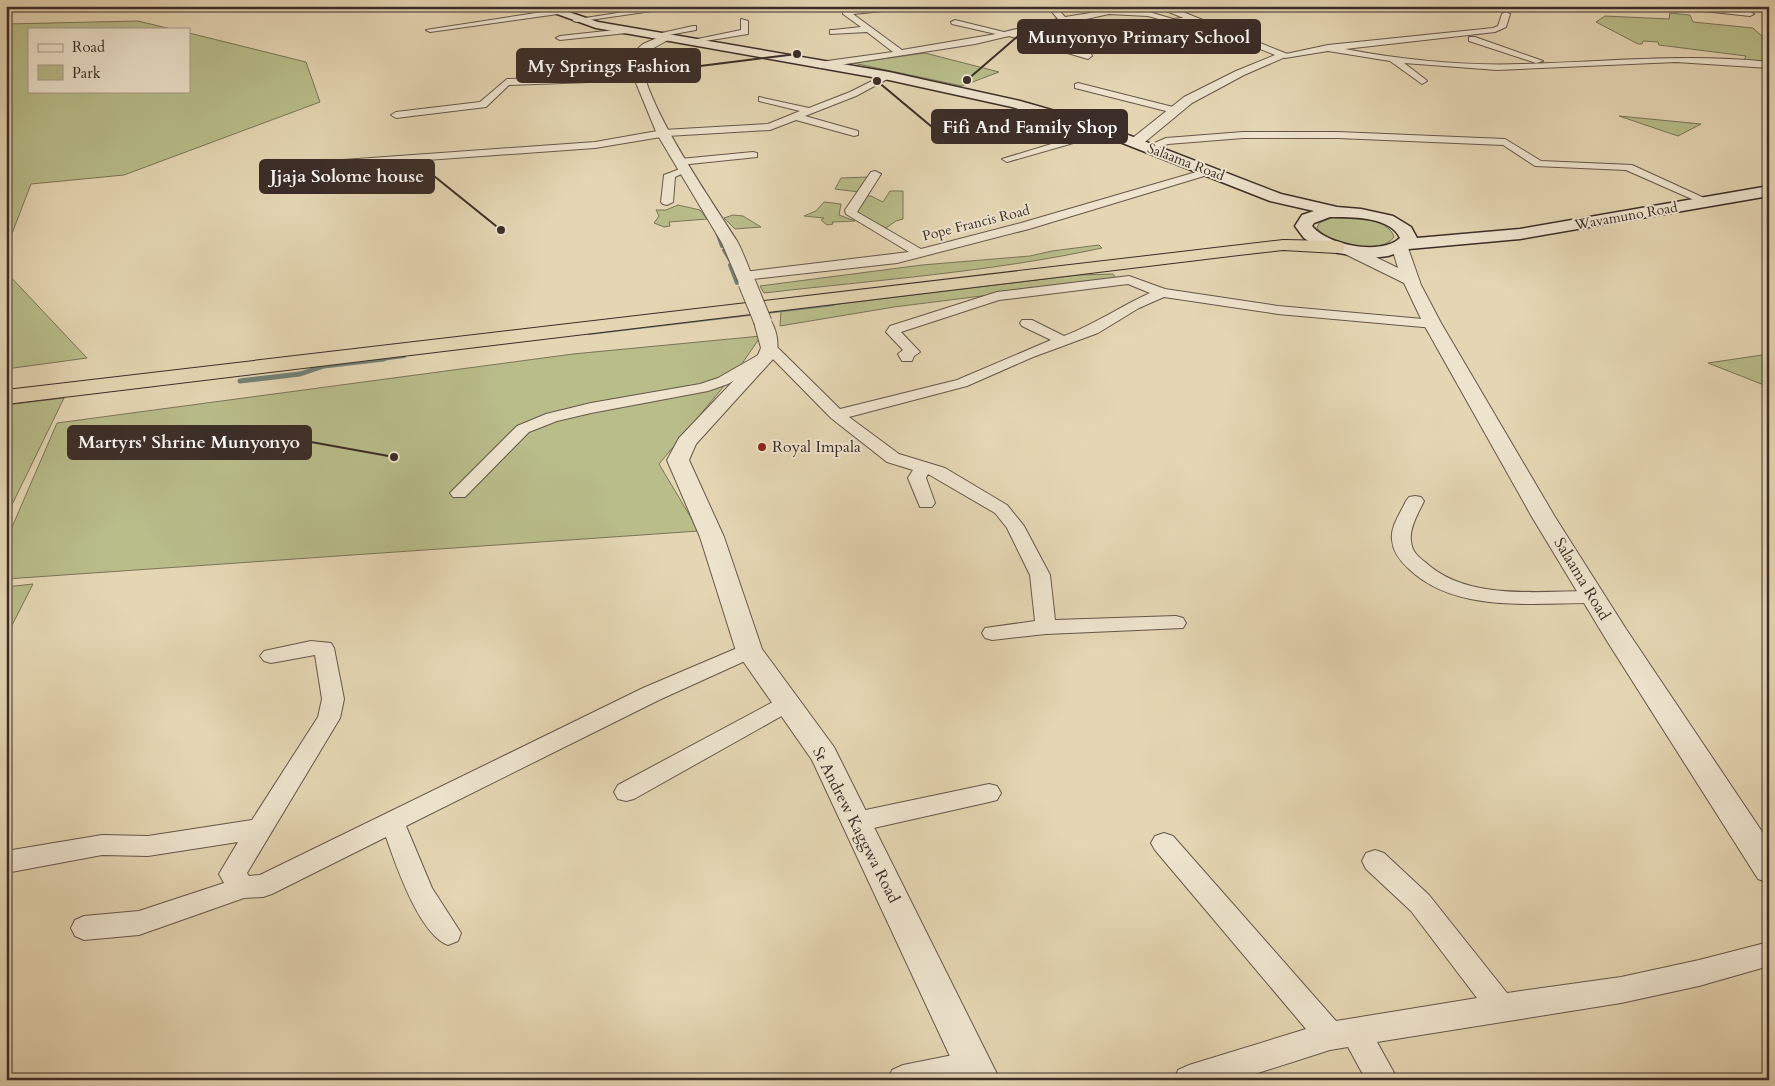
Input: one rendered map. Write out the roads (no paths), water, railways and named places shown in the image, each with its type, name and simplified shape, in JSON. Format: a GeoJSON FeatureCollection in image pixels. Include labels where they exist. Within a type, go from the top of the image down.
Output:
{"type":"FeatureCollection","features":[{"type":"Feature","properties":{"kind":"highway"},"geometry":{"type":"LineString","coordinates":[[6,387],[1273,237],[1304,224]]}},
{"type":"Feature","properties":{"kind":"highway"},"geometry":{"type":"LineString","coordinates":[[6,397],[1239,249],[1283,245],[1343,249]]}},
{"type":"Feature","properties":{"kind":"main road","name":"Salaama Road"},"geometry":{"type":"LineString","coordinates":[[540,6],[576,20],[624,31],[889,76],[1015,104],[1104,131],[1276,198],[1338,212]]}},
{"type":"Feature","properties":{"kind":"main road","name":"Wavamuno Road"},"geometry":{"type":"LineString","coordinates":[[1343,249],[1378,252],[1403,246],[1483,236],[1520,234],[1769,191]]}},
{"type":"Feature","properties":{"kind":"main road","name":"Salaama Road"},"geometry":{"type":"LineString","coordinates":[[1276,198],[1304,224],[1305,232],[1312,238],[1343,249]]}},
{"type":"Feature","properties":{"kind":"main road","name":"Wavamuno Road"},"geometry":{"type":"LineString","coordinates":[[1338,212],[1369,215],[1396,224],[1483,236]]}},
{"type":"Feature","properties":{"kind":"main road"},"geometry":{"type":"LineString","coordinates":[[1304,224],[1313,216],[1338,212]]}},
{"type":"Feature","properties":{"kind":"main road"},"geometry":{"type":"LineString","coordinates":[[1396,224],[1408,234],[1403,246]]}},
{"type":"Feature","properties":{"kind":"street"},"geometry":{"type":"LineString","coordinates":[[447,9],[464,6]]}},
{"type":"Feature","properties":{"kind":"street"},"geometry":{"type":"LineString","coordinates":[[576,20],[682,6]]}},
{"type":"Feature","properties":{"kind":"street"},"geometry":{"type":"LineString","coordinates":[[1051,6],[1063,20]]}},
{"type":"Feature","properties":{"kind":"street"},"geometry":{"type":"LineString","coordinates":[[1159,6],[1285,55]]}},
{"type":"Feature","properties":{"kind":"street"},"geometry":{"type":"LineString","coordinates":[[1661,6],[1751,14],[1769,8]]}},
{"type":"Feature","properties":{"kind":"street"},"geometry":{"type":"LineString","coordinates":[[1746,6],[1751,14]]}},
{"type":"Feature","properties":{"kind":"street"},"geometry":{"type":"LineString","coordinates":[[883,9],[846,12],[901,54]]}},
{"type":"Feature","properties":{"kind":"street"},"geometry":{"type":"LineString","coordinates":[[430,30],[555,12]]}},
{"type":"Feature","properties":{"kind":"street"},"geometry":{"type":"LineString","coordinates":[[820,64],[901,54],[1008,34],[1063,20],[1109,12],[1149,14],[1173,21],[1192,19]]}},
{"type":"Feature","properties":{"kind":"street"},"geometry":{"type":"LineString","coordinates":[[1141,145],[1174,110],[1233,77],[1285,55],[1328,48],[1496,30],[1502,27],[1506,14]]}},
{"type":"Feature","properties":{"kind":"street"},"geometry":{"type":"LineString","coordinates":[[687,42],[745,32],[747,16]]}},
{"type":"Feature","properties":{"kind":"street"},"geometry":{"type":"LineString","coordinates":[[955,22],[1008,34],[1088,56]]}},
{"type":"Feature","properties":{"kind":"street"},"geometry":{"type":"LineString","coordinates":[[693,28],[658,37],[638,53],[636,60],[640,78],[663,133],[730,243],[763,322],[768,352],[838,415],[893,458],[939,472],[1002,509],[1015,526],[1040,575],[1046,627]]}},
{"type":"Feature","properties":{"kind":"street"},"geometry":{"type":"LineString","coordinates":[[833,32],[868,29]]}},
{"type":"Feature","properties":{"kind":"street"},"geometry":{"type":"LineString","coordinates":[[560,38],[624,31]]}},
{"type":"Feature","properties":{"kind":"street"},"geometry":{"type":"LineString","coordinates":[[1472,39],[1554,65]]}},
{"type":"Feature","properties":{"kind":"street"},"geometry":{"type":"LineString","coordinates":[[1328,48],[1392,58],[1474,67],[1695,60],[1769,65]]}},
{"type":"Feature","properties":{"kind":"street"},"geometry":{"type":"LineString","coordinates":[[1392,58],[1422,81]]}},
{"type":"Feature","properties":{"kind":"street"},"geometry":{"type":"LineString","coordinates":[[274,168],[433,155],[595,145],[663,133],[770,127],[889,76]]}},
{"type":"Feature","properties":{"kind":"street"},"geometry":{"type":"LineString","coordinates":[[396,115],[483,105],[507,82],[640,78]]}},
{"type":"Feature","properties":{"kind":"street"},"geometry":{"type":"LineString","coordinates":[[1078,86],[1174,110]]}},
{"type":"Feature","properties":{"kind":"street"},"geometry":{"type":"LineString","coordinates":[[762,99],[810,111]]}},
{"type":"Feature","properties":{"kind":"street"},"geometry":{"type":"LineString","coordinates":[[796,117],[854,133]]}},
{"type":"Feature","properties":{"kind":"street"},"geometry":{"type":"LineString","coordinates":[[1395,128],[1405,138]]}},
{"type":"Feature","properties":{"kind":"street"},"geometry":{"type":"LineString","coordinates":[[1007,159],[1104,131]]}},
{"type":"Feature","properties":{"kind":"street"},"geometry":{"type":"LineString","coordinates":[[1141,145],[1166,141],[1243,135],[1506,142],[1539,164],[1628,166],[1707,202]]}},
{"type":"Feature","properties":{"kind":"street"},"geometry":{"type":"LineString","coordinates":[[667,202],[670,175],[683,165],[753,155]]}},
{"type":"Feature","properties":{"kind":"street","name":"Pope Francis Road"},"geometry":{"type":"LineString","coordinates":[[745,280],[872,263],[918,253],[1026,226],[1210,171]]}},
{"type":"Feature","properties":{"kind":"street"},"geometry":{"type":"LineString","coordinates":[[875,174],[851,210],[852,214],[918,253]]}},
{"type":"Feature","properties":{"kind":"street","name":"Salaama Road"},"geometry":{"type":"LineString","coordinates":[[1403,246],[1410,280],[1486,418],[1591,597],[1769,869]]}},
{"type":"Feature","properties":{"kind":"street"},"geometry":{"type":"LineString","coordinates":[[1343,249],[1410,280]]}},
{"type":"Feature","properties":{"kind":"street"},"geometry":{"type":"LineString","coordinates":[[907,358],[905,354],[913,352],[893,332],[895,329],[997,296],[1129,280],[1162,293],[1278,310],[1434,324]]}},
{"type":"Feature","properties":{"kind":"street"},"geometry":{"type":"LineString","coordinates":[[838,415],[962,383],[1092,330],[1134,305],[1162,293]]}},
{"type":"Feature","properties":{"kind":"street"},"geometry":{"type":"LineString","coordinates":[[1026,323],[1064,341]]}},
{"type":"Feature","properties":{"kind":"street"},"geometry":{"type":"LineString","coordinates":[[459,493],[494,459],[504,446],[524,429],[552,417],[591,408],[703,388],[724,381],[768,352]]}},
{"type":"Feature","properties":{"kind":"street","name":"St Andrew Kaggwa Road"},"geometry":{"type":"LineString","coordinates":[[768,352],[686,442],[678,460],[712,537],[748,651],[824,755],[977,1072]]}},
{"type":"Feature","properties":{"kind":"street"},"geometry":{"type":"LineString","coordinates":[[924,466],[917,478],[926,503]]}},
{"type":"Feature","properties":{"kind":"street"},"geometry":{"type":"LineString","coordinates":[[1415,501],[1402,530],[1401,540],[1406,556],[1430,578],[1476,594],[1520,597],[1591,597]]}},
{"type":"Feature","properties":{"kind":"street"},"geometry":{"type":"LineString","coordinates":[[992,633],[1046,627],[1176,623]]}},
{"type":"Feature","properties":{"kind":"street"},"geometry":{"type":"LineString","coordinates":[[243,887],[232,874],[258,829],[329,718],[333,699],[324,648],[311,648],[271,656]]}},
{"type":"Feature","properties":{"kind":"street"},"geometry":{"type":"LineString","coordinates":[[84,928],[139,923],[176,912],[243,887],[263,886],[651,694],[748,651]]}},
{"type":"Feature","properties":{"kind":"street"},"geometry":{"type":"LineString","coordinates":[[626,792],[786,702]]}},
{"type":"Feature","properties":{"kind":"street"},"geometry":{"type":"LineString","coordinates":[[856,822],[989,793]]}},
{"type":"Feature","properties":{"kind":"street"},"geometry":{"type":"LineString","coordinates":[[392,822],[421,894],[448,934]]}},
{"type":"Feature","properties":{"kind":"street"},"geometry":{"type":"LineString","coordinates":[[6,862],[102,845],[148,846],[258,829]]}},
{"type":"Feature","properties":{"kind":"street"},"geometry":{"type":"LineString","coordinates":[[1164,843],[1383,1080]]}},
{"type":"Feature","properties":{"kind":"street"},"geometry":{"type":"LineString","coordinates":[[1375,862],[1420,903],[1501,1007]]}},
{"type":"Feature","properties":{"kind":"street"},"geometry":{"type":"LineString","coordinates":[[1189,1080],[1342,1034],[1501,1007],[1621,990],[1699,973],[1769,954]]}},
{"type":"Feature","properties":{"kind":"street"},"geometry":{"type":"LineString","coordinates":[[903,1080],[977,1072]]}},
{"type":"Feature","properties":{"kind":"waterway"},"geometry":{"type":"LineString","coordinates":[[717,232],[722,246]]}},
{"type":"Feature","properties":{"kind":"waterway"},"geometry":{"type":"LineString","coordinates":[[724,250],[730,260]]}},
{"type":"Feature","properties":{"kind":"waterway"},"geometry":{"type":"LineString","coordinates":[[730,265],[737,283]]}},
{"type":"Feature","properties":{"kind":"waterway"},"geometry":{"type":"LineString","coordinates":[[589,333],[833,304]]}},
{"type":"Feature","properties":{"kind":"waterway"},"geometry":{"type":"LineString","coordinates":[[374,360],[404,356]]}},
{"type":"Feature","properties":{"kind":"waterway"},"geometry":{"type":"LineString","coordinates":[[240,381],[300,374],[324,366],[384,359]]}},
{"type":"Feature","properties":{"kind":"place","name":"My Springs Fashion"},"geometry":{"type":"Point","coordinates":[797,54]}},
{"type":"Feature","properties":{"kind":"place","name":"Munyonyo Primary School"},"geometry":{"type":"Point","coordinates":[967,80]}},
{"type":"Feature","properties":{"kind":"place","name":"Fifi And Family Shop"},"geometry":{"type":"Point","coordinates":[877,81]}},
{"type":"Feature","properties":{"kind":"place","name":"Jjaja Solome house"},"geometry":{"type":"Point","coordinates":[501,230]}},
{"type":"Feature","properties":{"kind":"place","name":"Royal Impala"},"geometry":{"type":"Point","coordinates":[762,447]}},
{"type":"Feature","properties":{"kind":"place","name":"Martyrs' Shrine Munyonyo"},"geometry":{"type":"Point","coordinates":[394,457]}}]}
